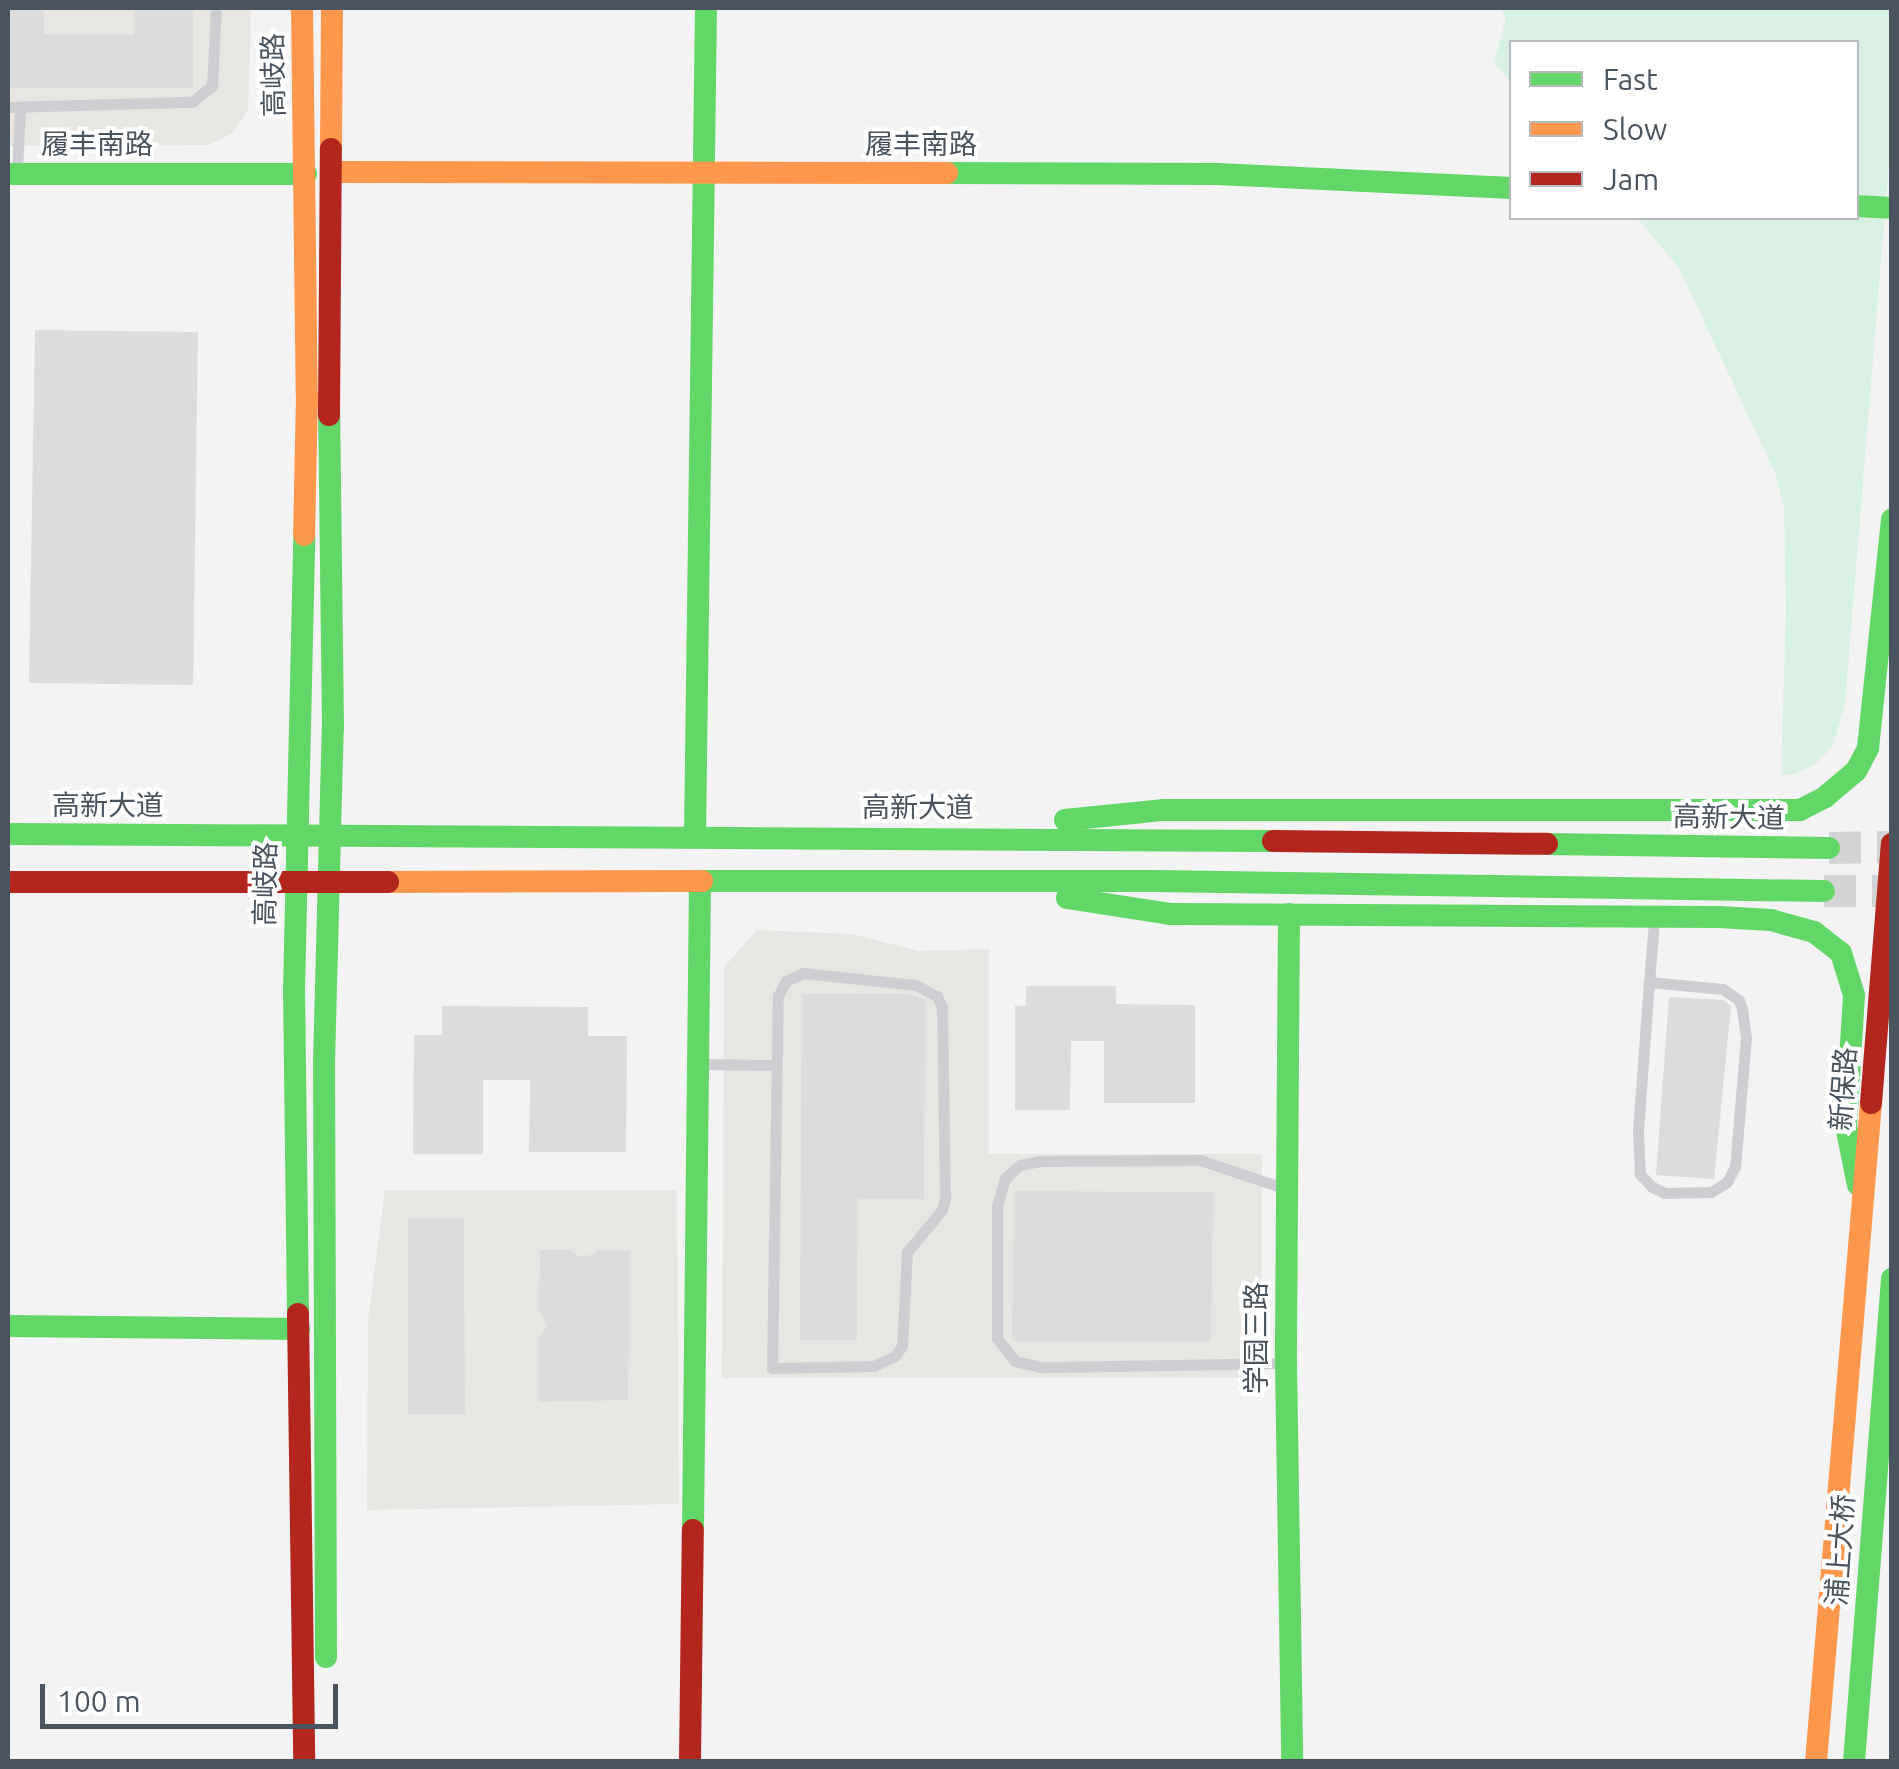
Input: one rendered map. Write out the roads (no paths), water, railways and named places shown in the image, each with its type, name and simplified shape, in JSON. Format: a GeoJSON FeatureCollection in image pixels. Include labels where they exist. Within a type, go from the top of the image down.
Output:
{"type":"FeatureCollection","features":[{"type":"Feature","properties":{"kind":"main road","name":"高岐路"},"geometry":{"type":"LineString","coordinates":[[302,8],[307,395],[294,884],[304,1762]]}},
{"type":"Feature","properties":{"kind":"main road"},"geometry":{"type":"LineString","coordinates":[[327,1762],[324,1062],[332,836],[332,8]]}},
{"type":"Feature","properties":{"kind":"main road"},"geometry":{"type":"LineString","coordinates":[[695,836],[706,8]]}},
{"type":"Feature","properties":{"kind":"main road","name":"履丰南路"},"geometry":{"type":"LineString","coordinates":[[331,172],[1217,174],[1509,188]]}},
{"type":"Feature","properties":{"kind":"main road","name":"履丰南路"},"geometry":{"type":"LineString","coordinates":[[12,174],[306,174]]}},
{"type":"Feature","properties":{"kind":"main road"},"geometry":{"type":"LineString","coordinates":[[1859,206],[1892,208]]}},
{"type":"Feature","properties":{"kind":"main road"},"geometry":{"type":"LineString","coordinates":[[976,837],[1038,823],[1164,810],[1800,810],[1845,781],[1868,748],[1892,520]]}},
{"type":"Feature","properties":{"kind":"main road","name":"高新大道"},"geometry":{"type":"LineString","coordinates":[[8,834],[976,837],[1829,848]]}},
{"type":"Feature","properties":{"kind":"main road","name":"新保路"},"geometry":{"type":"LineString","coordinates":[[1816,1762],[1892,844]]}},
{"type":"Feature","properties":{"kind":"main road"},"geometry":{"type":"LineString","coordinates":[[8,882],[1154,881],[1824,890]]}},
{"type":"Feature","properties":{"kind":"main road"},"geometry":{"type":"LineString","coordinates":[[690,1762],[700,884]]}},
{"type":"Feature","properties":{"kind":"main road"},"geometry":{"type":"LineString","coordinates":[[978,884],[1170,914],[1654,916],[1772,920],[1814,932],[1841,953],[1854,996],[1846,1126],[1864,1210]]}},
{"type":"Feature","properties":{"kind":"main road","name":"学园三路"},"geometry":{"type":"LineString","coordinates":[[1289,914],[1286,1363],[1292,1762]]}},
{"type":"Feature","properties":{"kind":"main road"},"geometry":{"type":"LineString","coordinates":[[1889,1333],[1892,1278]]}},
{"type":"Feature","properties":{"kind":"main road"},"geometry":{"type":"LineString","coordinates":[[8,1326],[299,1329]]}},
{"type":"Feature","properties":{"kind":"main road","name":"浦上大桥"},"geometry":{"type":"LineString","coordinates":[[1854,1762],[1889,1333]]}},
{"type":"Feature","properties":{"kind":"lane"},"geometry":{"type":"LineString","coordinates":[[12,174],[14,107],[192,102],[207,94],[215,76],[216,8]]}},
{"type":"Feature","properties":{"kind":"lane"},"geometry":{"type":"LineString","coordinates":[[1649,982],[1723,989],[1739,1000],[1742,1009],[1746,1037],[1735,1166],[1728,1182],[1711,1192],[1665,1193],[1652,1187],[1640,1174],[1638,1131],[1649,982],[1654,916]]}},
{"type":"Feature","properties":{"kind":"lane"},"geometry":{"type":"LineString","coordinates":[[803,973],[916,985],[937,996],[942,1006],[944,1200],[942,1210],[907,1252],[902,1346],[895,1356],[874,1366],[772,1368],[776,1065],[778,996],[786,981],[803,973]]}},
{"type":"Feature","properties":{"kind":"lane"},"geometry":{"type":"LineString","coordinates":[[698,1064],[776,1065]]}},
{"type":"Feature","properties":{"kind":"lane"},"geometry":{"type":"LineString","coordinates":[[1286,1190],[1200,1160],[1040,1161],[1020,1165],[1005,1178],[996,1206],[997,1338],[1016,1361],[1041,1367],[1286,1363]]}},
{"type":"Feature","properties":{"kind":"tunnel"},"geometry":{"type":"LineString","coordinates":[[1829,848],[1892,847]]}},
{"type":"Feature","properties":{"kind":"tunnel"},"geometry":{"type":"LineString","coordinates":[[1824,891],[1892,891]]}}]}
